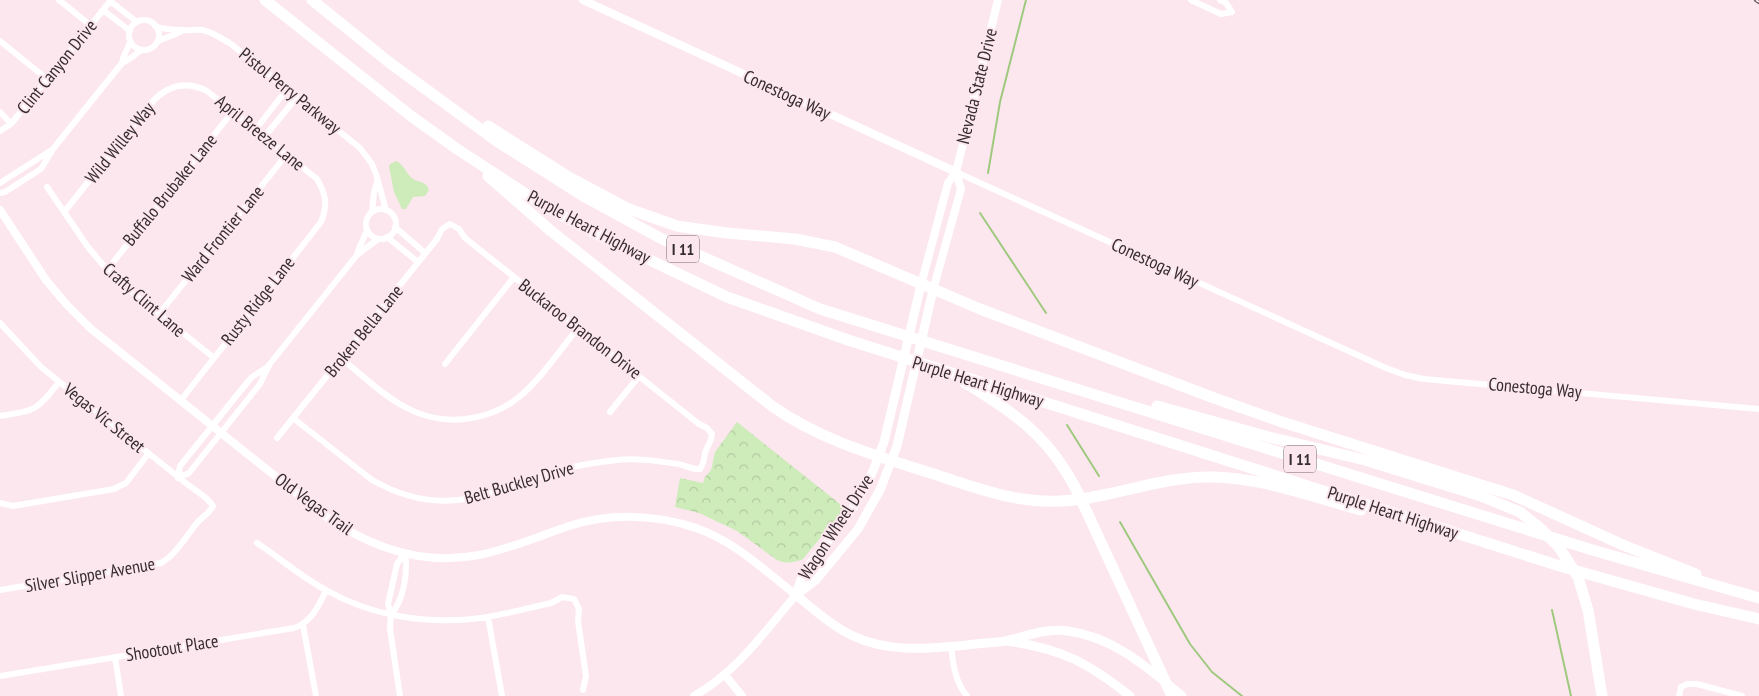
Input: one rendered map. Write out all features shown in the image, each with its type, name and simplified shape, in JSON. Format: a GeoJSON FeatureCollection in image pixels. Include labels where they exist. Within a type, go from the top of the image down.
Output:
{"type":"FeatureCollection","features":[{"type":"Feature","properties":{"kind":"highway","name":"Purple Heart Highway"},"geometry":{"type":"LineString","coordinates":[[265,0],[372,85],[457,149],[546,207],[602,237],[727,297],[791,321],[950,373],[1562,567],[1694,604],[1759,619]]}},
{"type":"Feature","properties":{"kind":"highway","name":"Purple Heart Highway"},"geometry":{"type":"LineString","coordinates":[[312,0],[390,63],[498,142],[585,197],[662,240],[820,309],[1589,550],[1759,597]]}},
{"type":"Feature","properties":{"kind":"highway"},"geometry":{"type":"LineString","coordinates":[[390,63],[566,176],[629,209],[677,226],[728,234],[795,239],[835,247],[980,310],[1222,401],[1513,496],[1661,560],[1759,597]]}},
{"type":"Feature","properties":{"kind":"highway"},"geometry":{"type":"LineString","coordinates":[[457,149],[551,231],[772,406],[807,428],[879,457],[996,494],[1033,500],[1062,501],[1100,496],[1171,480],[1198,477],[1239,479],[1278,487],[1562,567]]}},
{"type":"Feature","properties":{"kind":"highway"},"geometry":{"type":"LineString","coordinates":[[1011,368],[1218,422],[1269,438],[1351,456],[1481,496],[1520,512],[1547,534],[1559,547],[1573,568],[1582,588],[1588,610],[1602,696]]}},
{"type":"Feature","properties":{"kind":"highway"},"geometry":{"type":"LineString","coordinates":[[950,373],[1016,416],[1044,441],[1062,464],[1079,496],[1172,696]]}},
{"type":"Feature","properties":{"kind":"main road","name":"Wagon Wheel Drive"},"geometry":{"type":"LineString","coordinates":[[796,595],[804,572],[858,500],[879,457],[897,391],[921,285]]}},
{"type":"Feature","properties":{"kind":"main road","name":"Wagon Wheel Drive"},"geometry":{"type":"LineString","coordinates":[[796,595],[816,580],[858,529],[875,501],[897,446],[933,290]]}},
{"type":"Feature","properties":{"kind":"main road"},"geometry":{"type":"LineString","coordinates":[[796,595],[834,625],[851,635],[867,641],[902,649],[1004,641],[1050,630],[1068,631],[1098,638],[1127,652],[1182,696]]}},
{"type":"Feature","properties":{"kind":"main road"},"geometry":{"type":"LineString","coordinates":[[1004,641],[1044,648],[1078,660],[1091,666],[1130,696]]}},
{"type":"Feature","properties":{"kind":"street"},"geometry":{"type":"LineString","coordinates":[[59,0],[90,25]]}},
{"type":"Feature","properties":{"kind":"street"},"geometry":{"type":"LineString","coordinates":[[0,193],[5,192],[41,169],[53,149],[122,63],[129,60],[134,54],[149,49],[157,42],[159,35],[155,26],[148,21],[137,22],[111,0]]}},
{"type":"Feature","properties":{"kind":"street","name":"Clint Canyon Drive"},"geometry":{"type":"LineString","coordinates":[[0,131],[11,124],[111,0]]}},
{"type":"Feature","properties":{"kind":"street","name":"Conestoga Way"},"geometry":{"type":"LineString","coordinates":[[583,0],[956,172],[1405,375],[1759,409]]}},
{"type":"Feature","properties":{"kind":"street","name":"Nevada State Drive"},"geometry":{"type":"LineString","coordinates":[[921,285],[948,183],[956,172],[998,0]]}},
{"type":"Feature","properties":{"kind":"street"},"geometry":{"type":"LineString","coordinates":[[1191,0],[1221,14],[1232,12],[1226,3],[1220,0]]}},
{"type":"Feature","properties":{"kind":"street"},"geometry":{"type":"LineString","coordinates":[[103,10],[130,31]]}},
{"type":"Feature","properties":{"kind":"street"},"geometry":{"type":"LineString","coordinates":[[122,63],[123,55],[129,48],[130,31],[137,22]]}},
{"type":"Feature","properties":{"kind":"street","name":"Pistol Perry Parkway"},"geometry":{"type":"LineString","coordinates":[[155,26],[164,29],[201,30],[218,36],[231,44],[360,148],[372,164],[386,210]]}},
{"type":"Feature","properties":{"kind":"street","name":"Pistol Perry Parkway"},"geometry":{"type":"LineString","coordinates":[[157,42],[182,30]]}},
{"type":"Feature","properties":{"kind":"street"},"geometry":{"type":"LineString","coordinates":[[0,41],[47,79]]}},
{"type":"Feature","properties":{"kind":"street"},"geometry":{"type":"LineString","coordinates":[[130,42],[142,50]]}},
{"type":"Feature","properties":{"kind":"street","name":"April Breeze Lane"},"geometry":{"type":"LineString","coordinates":[[184,84],[200,87],[234,111],[318,179],[326,197]]}},
{"type":"Feature","properties":{"kind":"street","name":"Wild Willey Way"},"geometry":{"type":"LineString","coordinates":[[64,212],[154,100],[168,88],[184,84]]}},
{"type":"Feature","properties":{"kind":"street"},"geometry":{"type":"LineString","coordinates":[[256,129],[287,89]]}},
{"type":"Feature","properties":{"kind":"street"},"geometry":{"type":"LineString","coordinates":[[265,136],[297,97]]}},
{"type":"Feature","properties":{"kind":"street","name":"Buffalo Brubaker Lane"},"geometry":{"type":"LineString","coordinates":[[106,270],[234,111]]}},
{"type":"Feature","properties":{"kind":"street"},"geometry":{"type":"LineString","coordinates":[[0,112],[11,124]]}},
{"type":"Feature","properties":{"kind":"street"},"geometry":{"type":"LineString","coordinates":[[0,183],[53,149]]}},
{"type":"Feature","properties":{"kind":"street","name":"Ward Frontier Lane"},"geometry":{"type":"LineString","coordinates":[[159,314],[288,154]]}},
{"type":"Feature","properties":{"kind":"street","name":"Nevada State Drive"},"geometry":{"type":"LineString","coordinates":[[933,290],[961,189],[956,172]]}},
{"type":"Feature","properties":{"kind":"street"},"geometry":{"type":"LineString","coordinates":[[357,255],[367,230],[366,221],[372,212],[377,182]]}},
{"type":"Feature","properties":{"kind":"street","name":"Crafty Clint Lane"},"geometry":{"type":"LineString","coordinates":[[47,188],[88,248],[106,270],[213,357]]}},
{"type":"Feature","properties":{"kind":"street","name":"Rusty Ridge Lane"},"geometry":{"type":"LineString","coordinates":[[181,400],[320,222],[325,212],[326,197]]}},
{"type":"Feature","properties":{"kind":"street"},"geometry":{"type":"LineString","coordinates":[[269,365],[252,377],[180,466],[178,478],[189,474],[222,433],[260,384],[269,365],[357,255],[378,239],[387,238],[393,232],[395,227],[394,218],[386,210],[379,209],[372,212]]}},
{"type":"Feature","properties":{"kind":"street","name":"Old Vegas Trail"},"geometry":{"type":"LineString","coordinates":[[0,210],[46,280],[90,328],[338,524],[362,539],[405,554],[440,558],[477,555],[496,551],[589,521],[631,516],[650,518],[672,521],[696,528],[725,541],[740,550],[796,595]]}},
{"type":"Feature","properties":{"kind":"street","name":"Broken Bella Lane"},"geometry":{"type":"LineString","coordinates":[[277,438],[342,359],[442,229],[450,224]]}},
{"type":"Feature","properties":{"kind":"street","name":"Buckaroo Brandon Drive"},"geometry":{"type":"LineString","coordinates":[[450,224],[459,229],[465,238],[699,424],[707,428],[712,434]]}},
{"type":"Feature","properties":{"kind":"street"},"geometry":{"type":"LineString","coordinates":[[395,227],[425,253]]}},
{"type":"Feature","properties":{"kind":"street"},"geometry":{"type":"LineString","coordinates":[[367,230],[378,239]]}},
{"type":"Feature","properties":{"kind":"street"},"geometry":{"type":"LineString","coordinates":[[387,238],[418,262]]}},
{"type":"Feature","properties":{"kind":"street"},"geometry":{"type":"LineString","coordinates":[[445,364],[514,277]]}},
{"type":"Feature","properties":{"kind":"street","name":"Vegas Vic Street"},"geometry":{"type":"LineString","coordinates":[[0,323],[30,356],[59,382],[178,478],[208,498],[214,506]]}},
{"type":"Feature","properties":{"kind":"street"},"geometry":{"type":"LineString","coordinates":[[342,359],[394,401],[414,412],[445,420],[469,419],[495,412],[519,397],[534,382],[578,328]]}},
{"type":"Feature","properties":{"kind":"street"},"geometry":{"type":"LineString","coordinates":[[610,412],[639,376]]}},
{"type":"Feature","properties":{"kind":"street"},"geometry":{"type":"LineString","coordinates":[[0,416],[34,410],[59,382]]}},
{"type":"Feature","properties":{"kind":"street","name":"Belt Buckley Drive"},"geometry":{"type":"LineString","coordinates":[[293,418],[372,480],[385,488],[407,496],[437,501],[471,499],[566,468],[601,462],[620,460],[652,461],[681,465],[695,470],[700,469],[711,443],[712,434]]}},
{"type":"Feature","properties":{"kind":"street"},"geometry":{"type":"LineString","coordinates":[[0,503],[13,506],[114,490],[126,483],[148,454]]}},
{"type":"Feature","properties":{"kind":"street","name":"Silver Slipper Avenue"},"geometry":{"type":"LineString","coordinates":[[0,590],[161,563],[171,556],[199,521],[209,514],[214,506]]}},
{"type":"Feature","properties":{"kind":"street"},"geometry":{"type":"LineString","coordinates":[[257,543],[326,591],[365,608],[391,614],[434,620],[461,620],[488,617],[551,603],[562,597],[574,599],[579,609],[578,621],[586,676],[583,690]]}},
{"type":"Feature","properties":{"kind":"street"},"geometry":{"type":"LineString","coordinates":[[400,696],[390,629],[391,614],[388,604],[397,564],[405,554]]}},
{"type":"Feature","properties":{"kind":"street"},"geometry":{"type":"LineString","coordinates":[[391,614],[398,607],[407,566],[405,554]]}},
{"type":"Feature","properties":{"kind":"street"},"geometry":{"type":"LineString","coordinates":[[316,696],[303,625],[315,612],[326,591]]}},
{"type":"Feature","properties":{"kind":"street","name":"Wagon Wheel Drive"},"geometry":{"type":"LineString","coordinates":[[694,696],[725,675],[752,649],[796,595]]}},
{"type":"Feature","properties":{"kind":"street"},"geometry":{"type":"LineString","coordinates":[[488,617],[502,696]]}},
{"type":"Feature","properties":{"kind":"street","name":"Shootout Place"},"geometry":{"type":"LineString","coordinates":[[0,676],[289,629],[303,625]]}},
{"type":"Feature","properties":{"kind":"street"},"geometry":{"type":"LineString","coordinates":[[951,646],[956,675],[959,684],[967,696]]}},
{"type":"Feature","properties":{"kind":"street"},"geometry":{"type":"LineString","coordinates":[[115,657],[121,696]]}},
{"type":"Feature","properties":{"kind":"street"},"geometry":{"type":"LineString","coordinates":[[725,675],[742,696]]}},
{"type":"Feature","properties":{"kind":"street"},"geometry":{"type":"LineString","coordinates":[[1679,696],[1681,687],[1687,684],[1697,684],[1742,696]]}},
{"type":"Feature","properties":{"kind":"green space"},"geometry":{"type":"Polygon","coordinates":[[[396,161],[413,179],[424,184],[429,190],[425,196],[413,197],[406,209],[402,209],[394,192],[389,167],[390,164],[396,161]]]}},
{"type":"Feature","properties":{"kind":"green space"},"geometry":{"type":"Polygon","coordinates":[[[737,422],[845,508],[803,559],[790,562],[777,560],[737,531],[699,513],[675,507],[680,478],[703,483],[711,470],[715,452],[737,422]]]}},
{"type":"Feature","properties":{"kind":"waterway"},"geometry":{"type":"LineString","coordinates":[[988,173],[1000,102],[1026,0]]}},
{"type":"Feature","properties":{"kind":"waterway"},"geometry":{"type":"LineString","coordinates":[[980,213],[1046,313]]}},
{"type":"Feature","properties":{"kind":"waterway"},"geometry":{"type":"LineString","coordinates":[[1067,425],[1099,476]]}},
{"type":"Feature","properties":{"kind":"waterway"},"geometry":{"type":"LineString","coordinates":[[1120,522],[1190,644],[1212,672],[1242,696]]}},
{"type":"Feature","properties":{"kind":"waterway"},"geometry":{"type":"LineString","coordinates":[[1552,610],[1571,696]]}}]}
